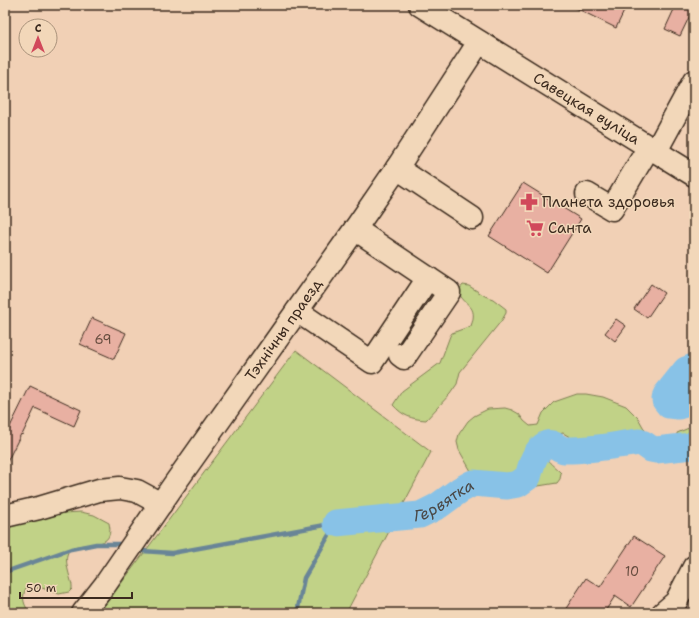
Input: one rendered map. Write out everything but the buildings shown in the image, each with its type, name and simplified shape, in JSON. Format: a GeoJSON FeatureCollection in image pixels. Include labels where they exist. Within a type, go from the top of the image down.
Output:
{"type":"FeatureCollection","features":[{"type":"Feature","properties":{"kind":"street","name":"Савецкая вуліца"},"geometry":{"type":"LineString","coordinates":[[420,5],[694,175]]}},
{"type":"Feature","properties":{"kind":"street","name":"Тэхнічны праезд"},"geometry":{"type":"LineString","coordinates":[[83,613],[105,585],[355,229],[397,168],[479,42]]}},
{"type":"Feature","properties":{"kind":"street"},"geometry":{"type":"LineString","coordinates":[[587,194],[612,209],[653,149],[694,81]]}},
{"type":"Feature","properties":{"kind":"street"},"geometry":{"type":"LineString","coordinates":[[397,168],[472,218]]}},
{"type":"Feature","properties":{"kind":"street"},"geometry":{"type":"LineString","coordinates":[[297,311],[372,362],[403,336],[428,278],[355,229]]}},
{"type":"Feature","properties":{"kind":"street"},"geometry":{"type":"LineString","coordinates":[[5,516],[39,508],[99,490],[120,488],[137,491],[161,504]]}},
{"type":"Feature","properties":{"kind":"street"},"geometry":{"type":"LineString","coordinates":[[663,613],[676,602],[694,567]]}},
{"type":"Feature","properties":{"kind":"green space"},"geometry":{"type":"Polygon","coordinates":[[[463,285],[469,286],[493,299],[506,309],[506,313],[460,372],[457,384],[450,394],[426,420],[408,416],[400,412],[393,405],[402,391],[440,363],[452,333],[471,326],[473,319],[472,309],[458,291],[463,285]]]}},
{"type":"Feature","properties":{"kind":"green space"},"geometry":{"type":"Polygon","coordinates":[[[296,350],[431,452],[346,613],[99,613],[296,350]]]}},
{"type":"Feature","properties":{"kind":"green space"},"geometry":{"type":"Polygon","coordinates":[[[694,352],[694,378],[692,381],[694,384],[694,402],[692,399],[677,394],[671,388],[672,372],[682,359],[694,352]]]}},
{"type":"Feature","properties":{"kind":"green space"},"geometry":{"type":"Polygon","coordinates":[[[577,394],[603,397],[626,406],[638,418],[646,432],[648,443],[642,447],[627,449],[595,458],[570,437],[563,433],[555,435],[545,442],[544,452],[547,460],[561,473],[560,479],[557,483],[508,492],[485,493],[478,488],[471,476],[471,471],[459,450],[457,442],[459,434],[468,421],[474,416],[488,409],[505,408],[519,414],[530,426],[538,425],[543,413],[554,402],[577,394]]]}},
{"type":"Feature","properties":{"kind":"green space"},"geometry":{"type":"Polygon","coordinates":[[[694,423],[694,439],[681,441],[677,438],[677,433],[691,427],[694,423]]]}},
{"type":"Feature","properties":{"kind":"green space"},"geometry":{"type":"Polygon","coordinates":[[[81,512],[94,515],[109,523],[110,533],[106,540],[100,543],[76,546],[70,549],[67,555],[67,562],[72,589],[69,592],[59,594],[42,588],[26,588],[24,601],[30,613],[5,613],[5,526],[64,513],[81,512]]]}},
{"type":"Feature","properties":{"kind":"waterway","name":"Гервятка"},"geometry":{"type":"LineString","coordinates":[[694,367],[686,370],[666,395],[665,400],[669,405],[678,406],[694,401]]}},
{"type":"Feature","properties":{"kind":"waterway","name":"Гервятка"},"geometry":{"type":"LineString","coordinates":[[336,523],[420,515],[438,506],[460,490],[473,483],[507,486],[518,484],[528,477],[538,451],[548,444],[553,444],[564,450],[592,449],[639,442],[651,449],[656,450],[692,446],[694,444]]}},
{"type":"Feature","properties":{"kind":"waterway"},"geometry":{"type":"LineString","coordinates":[[142,551],[172,553],[336,523]]}},
{"type":"Feature","properties":{"kind":"waterway","name":"Гервятка"},"geometry":{"type":"LineString","coordinates":[[297,613],[304,578],[336,523]]}},
{"type":"Feature","properties":{"kind":"waterway"},"geometry":{"type":"LineString","coordinates":[[5,572],[71,549],[96,544],[122,544]]}},
{"type":"Feature","properties":{"kind":"place","name":"Планета здоровья"},"geometry":{"type":"Point","coordinates":[529,202]}},
{"type":"Feature","properties":{"kind":"place","name":"Санта"},"geometry":{"type":"Point","coordinates":[535,228]}}]}
